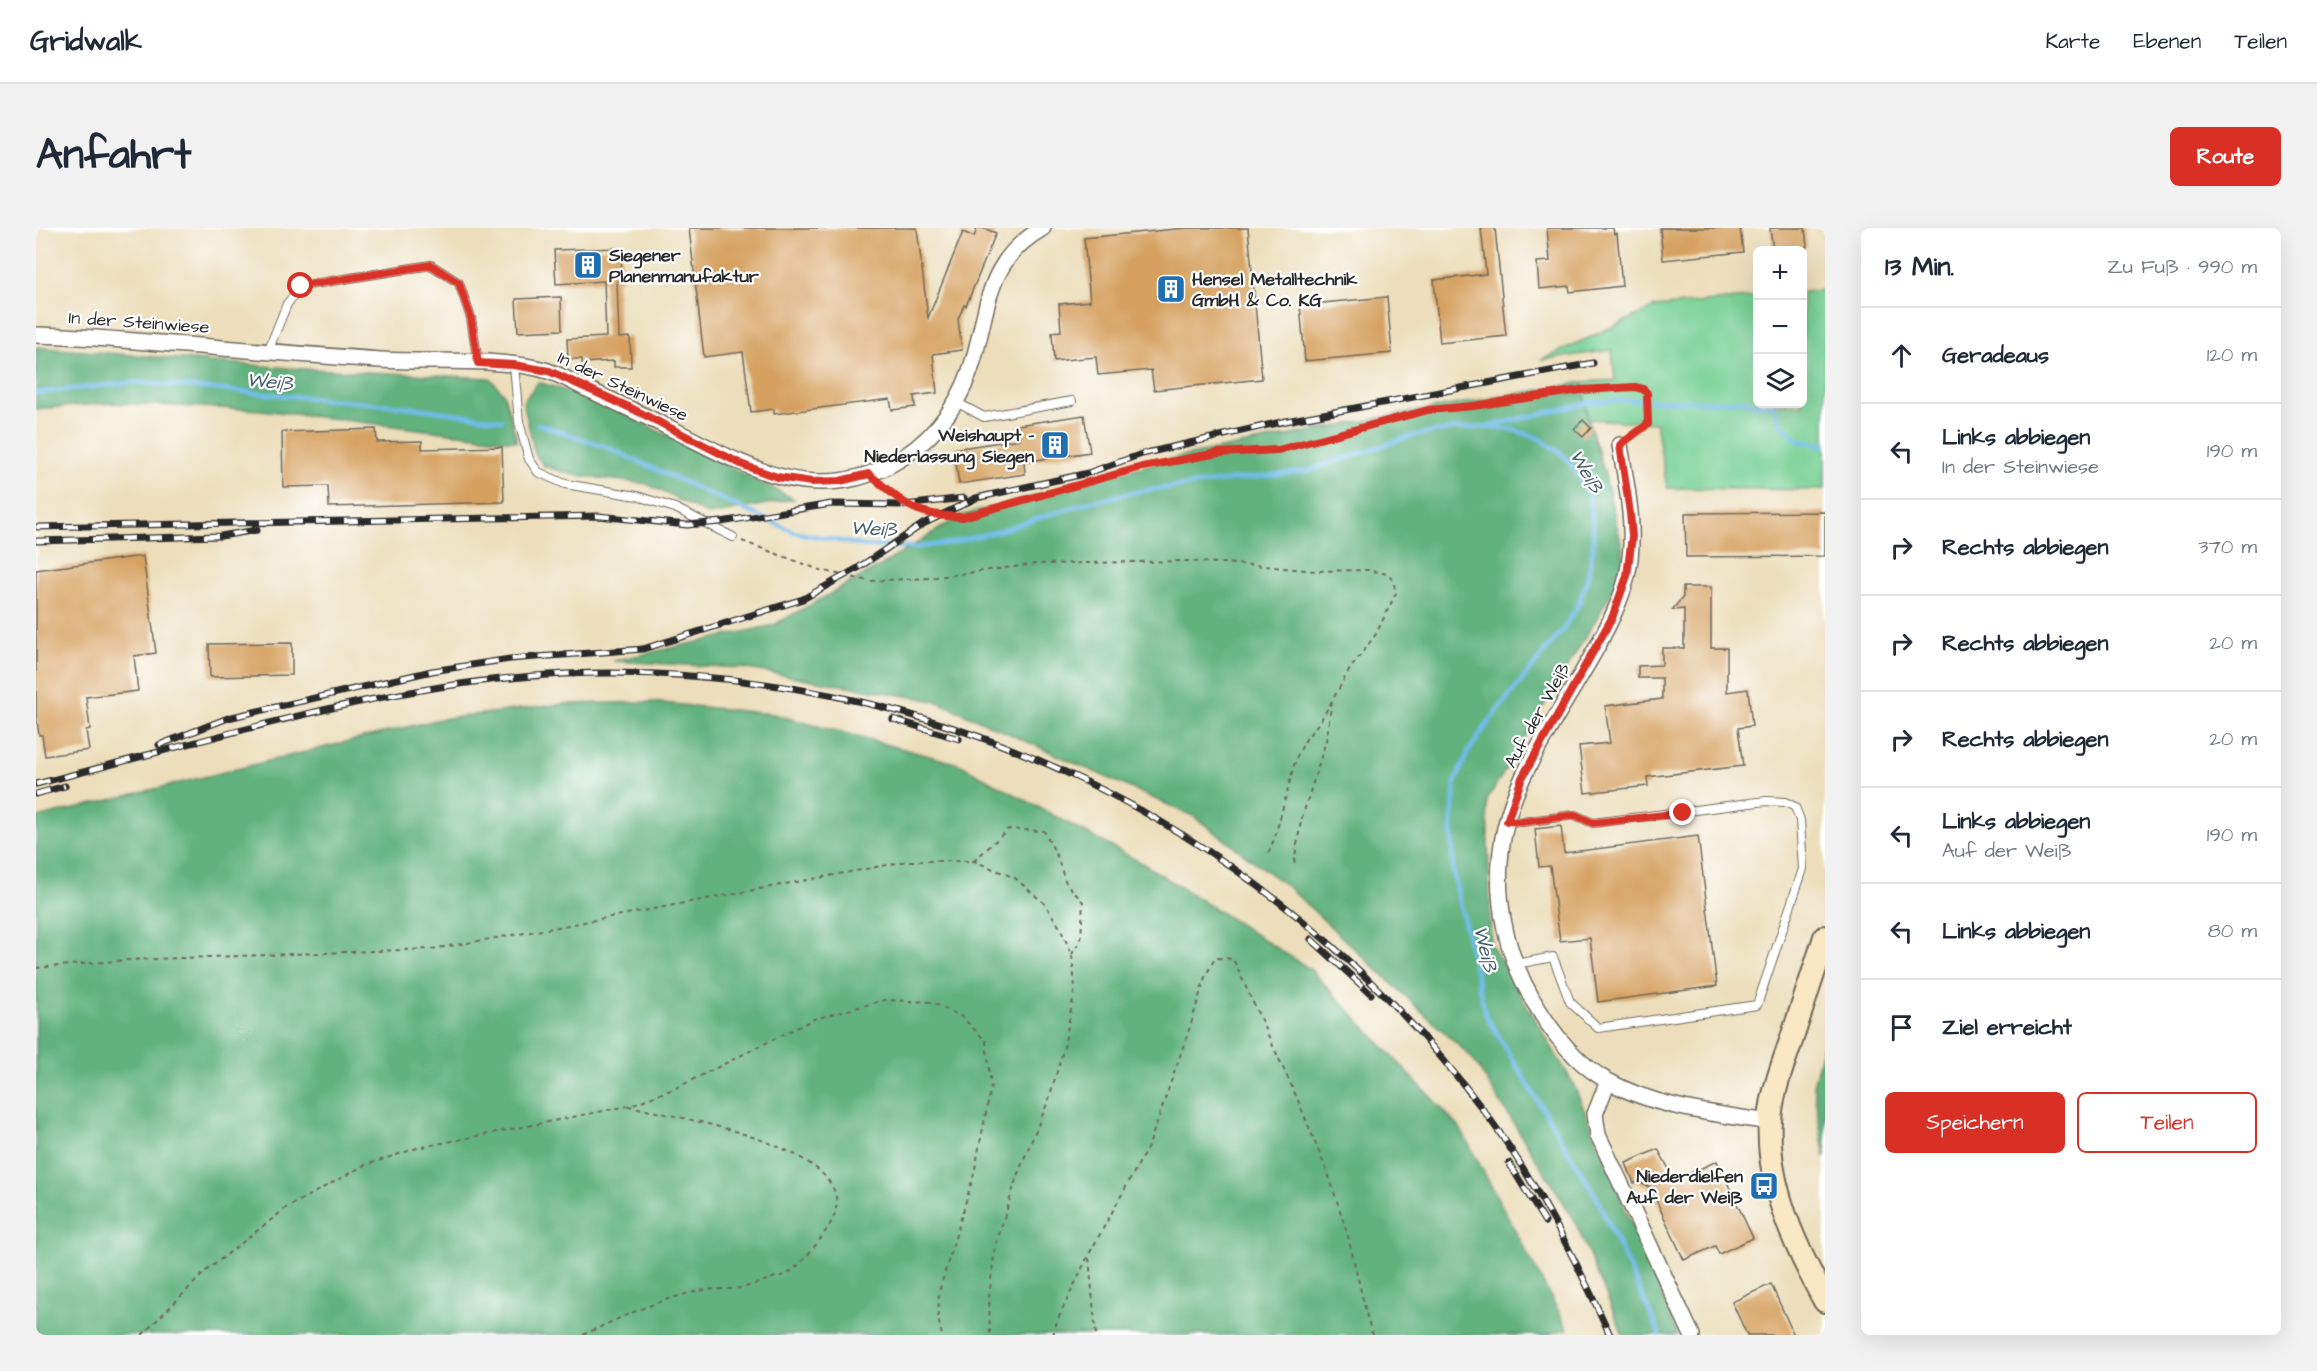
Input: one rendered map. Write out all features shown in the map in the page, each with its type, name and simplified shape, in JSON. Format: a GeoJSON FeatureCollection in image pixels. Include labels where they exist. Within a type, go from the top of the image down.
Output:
{"type":"FeatureCollection","features":[{"type":"Feature","properties":{"kind":"main road"},"geometry":{"type":"LineString","coordinates":[[1825,937],[1773,1100],[1770,1122],[1772,1164],[1782,1209],[1825,1301]]}},
{"type":"Feature","properties":{"kind":"street","name":"In der Steinwiese"},"geometry":{"type":"LineString","coordinates":[[36,335],[382,360],[514,365],[549,371],[633,409],[743,465],[777,477],[812,482],[840,481],[869,474],[890,465],[918,447],[943,422],[956,402],[969,373],[994,280],[1007,257],[1024,239],[1043,228]]}},
{"type":"Feature","properties":{"kind":"street","name":"Auf der Weiß"},"geometry":{"type":"LineString","coordinates":[[1620,445],[1631,524],[1627,576],[1612,618],[1522,778],[1507,821],[1499,864],[1500,909],[1514,965],[1530,998],[1555,1036],[1585,1065],[1608,1081],[1642,1096],[1711,1113],[1770,1122]]}},
{"type":"Feature","properties":{"kind":"street"},"geometry":{"type":"LineString","coordinates":[[1608,1081],[1594,1114],[1598,1135],[1692,1335]]}},
{"type":"Feature","properties":{"kind":"lane"},"geometry":{"type":"LineString","coordinates":[[268,351],[287,304],[301,286],[431,265],[459,283],[471,318],[478,363]]}},
{"type":"Feature","properties":{"kind":"lane"},"geometry":{"type":"LineString","coordinates":[[514,365],[519,422],[529,459],[538,472],[565,484],[637,496],[675,508],[733,537]]}},
{"type":"Feature","properties":{"kind":"lane"},"geometry":{"type":"LineString","coordinates":[[956,402],[984,417],[1072,401]]}},
{"type":"Feature","properties":{"kind":"lane"},"geometry":{"type":"LineString","coordinates":[[1507,821],[1522,822],[1575,815],[1593,823],[1766,801],[1785,802],[1795,807],[1800,820],[1803,869],[1757,1005],[1598,1028],[1570,1002],[1553,957],[1514,965]]}},
{"type":"Feature","properties":{"kind":"path"},"geometry":{"type":"LineString","coordinates":[[869,474],[905,505],[919,512],[937,516],[963,517],[1142,467],[1218,453],[1278,450],[1428,410],[1473,406],[1580,390],[1635,387],[1643,389],[1647,393],[1648,424],[1620,445]]}},
{"type":"Feature","properties":{"kind":"path"},"geometry":{"type":"LineString","coordinates":[[733,537],[820,570],[869,581],[929,578],[1036,564],[1185,561],[1316,571],[1368,570],[1387,574],[1393,580],[1396,593],[1376,634],[1350,669],[1322,720],[1306,739],[1296,758],[1268,854]]}},
{"type":"Feature","properties":{"kind":"path"},"geometry":{"type":"LineString","coordinates":[[1294,863],[1301,821],[1326,741],[1333,698]]}},
{"type":"Feature","properties":{"kind":"path"},"geometry":{"type":"LineString","coordinates":[[974,861],[1008,829],[1044,831],[1056,854],[1066,883],[1083,902],[1081,940],[1071,954]]}},
{"type":"Feature","properties":{"kind":"path"},"geometry":{"type":"LineString","coordinates":[[36,968],[127,960],[431,949],[908,861],[974,861],[1015,878],[1045,904],[1059,926],[1071,954],[1075,988],[1064,1047],[1049,1099],[1017,1176],[995,1247],[989,1297],[990,1335]]}},
{"type":"Feature","properties":{"kind":"path"},"geometry":{"type":"LineString","coordinates":[[1053,1335],[1057,1321],[1088,1256],[1149,1145],[1205,977],[1215,958],[1233,959],[1297,1098],[1330,1179],[1348,1236],[1373,1335]]}},
{"type":"Feature","properties":{"kind":"path"},"geometry":{"type":"LineString","coordinates":[[142,1335],[207,1271],[286,1208],[363,1167],[417,1148],[628,1106],[676,1088],[814,1019],[885,1000],[932,1002],[962,1017],[986,1041],[991,1087],[974,1174],[939,1292],[938,1318],[942,1335]]}},
{"type":"Feature","properties":{"kind":"path"},"geometry":{"type":"LineString","coordinates":[[584,1335],[629,1313],[695,1291],[741,1288],[787,1274],[815,1247],[833,1219],[836,1198],[828,1179],[798,1155],[766,1141],[704,1122],[628,1106]]}},
{"type":"Feature","properties":{"kind":"path"},"geometry":{"type":"LineString","coordinates":[[1088,1256],[1096,1335]]}},
{"type":"Feature","properties":{"kind":"green space"},"geometry":{"type":"Polygon","coordinates":[[[1825,290],[1825,490],[1667,488],[1656,423],[1588,419],[1583,382],[1615,380],[1612,350],[1541,360],[1655,307],[1753,297],[1753,408],[1807,408],[1807,292],[1825,290]]]}},
{"type":"Feature","properties":{"kind":"green space"},"geometry":{"type":"Polygon","coordinates":[[[36,347],[289,368],[490,378],[504,394],[517,441],[261,410],[113,403],[36,409],[36,347]]]}},
{"type":"Feature","properties":{"kind":"green space"},"geometry":{"type":"Polygon","coordinates":[[[538,382],[596,400],[794,499],[709,515],[647,484],[574,475],[544,466],[535,454],[523,402],[538,382]]]}},
{"type":"Feature","properties":{"kind":"green space"},"geometry":{"type":"Polygon","coordinates":[[[1583,382],[1588,419],[1604,471],[1626,564],[1600,613],[1487,800],[1491,945],[1573,1083],[1678,1335],[1623,1335],[1574,1219],[1473,1059],[1288,887],[1193,816],[936,701],[741,668],[613,661],[774,625],[882,565],[960,516],[1174,458],[1390,416],[1583,382]]]}},
{"type":"Feature","properties":{"kind":"green space"},"geometry":{"type":"Polygon","coordinates":[[[652,702],[773,714],[959,764],[1147,866],[1310,969],[1460,1128],[1568,1329],[1545,1335],[36,1335],[36,818],[440,719],[564,704],[652,702]]]}},
{"type":"Feature","properties":{"kind":"green space"},"geometry":{"type":"Polygon","coordinates":[[[1825,1037],[1825,1158],[1813,1085],[1825,1037]]]}},
{"type":"Feature","properties":{"kind":"building"},"geometry":{"type":"Polygon","coordinates":[[[689,228],[917,228],[928,318],[963,232],[974,237],[977,228],[996,233],[966,306],[964,305],[958,319],[962,350],[933,354],[937,393],[914,396],[915,407],[900,409],[892,410],[890,399],[774,414],[774,409],[751,412],[743,352],[704,357],[689,228]]]}},
{"type":"Feature","properties":{"kind":"building","name":"Hensel Metalltechnik GmbH & Co. KG"},"geometry":{"type":"Polygon","coordinates":[[[1186,228],[1248,228],[1262,379],[1154,390],[1151,370],[1098,375],[1096,357],[1054,361],[1052,332],[1061,331],[1059,304],[1090,301],[1084,238],[1186,228]]]}},
{"type":"Feature","properties":{"kind":"building"},"geometry":{"type":"Polygon","coordinates":[[[1481,228],[1495,228],[1506,336],[1440,343],[1434,280],[1486,274],[1481,228]]]}},
{"type":"Feature","properties":{"kind":"building"},"geometry":{"type":"Polygon","coordinates":[[[1547,228],[1613,228],[1614,234],[1617,233],[1622,286],[1570,292],[1569,286],[1539,289],[1537,262],[1550,261],[1547,228]]]}},
{"type":"Feature","properties":{"kind":"building"},"geometry":{"type":"Polygon","coordinates":[[[1660,228],[1740,228],[1743,252],[1663,260],[1660,228]]]}},
{"type":"Feature","properties":{"kind":"building"},"geometry":{"type":"Polygon","coordinates":[[[1770,228],[1805,228],[1807,246],[1772,246],[1770,228]]]}},
{"type":"Feature","properties":{"kind":"building"},"geometry":{"type":"Polygon","coordinates":[[[621,248],[622,280],[617,281],[619,338],[630,337],[631,367],[614,367],[614,361],[582,363],[582,359],[568,359],[567,339],[606,337],[604,281],[556,284],[554,250],[621,248]]]}},
{"type":"Feature","properties":{"kind":"building"},"geometry":{"type":"Polygon","coordinates":[[[561,297],[562,330],[518,332],[516,299],[561,297]]]}},
{"type":"Feature","properties":{"kind":"building"},"geometry":{"type":"Polygon","coordinates":[[[1387,297],[1392,353],[1305,361],[1300,305],[1387,297]]]}},
{"type":"Feature","properties":{"kind":"building"},"geometry":{"type":"Polygon","coordinates":[[[1084,415],[1090,452],[1024,462],[1025,474],[959,484],[954,449],[1020,439],[1018,425],[1084,415]]]}},
{"type":"Feature","properties":{"kind":"building"},"geometry":{"type":"Polygon","coordinates":[[[1583,420],[1591,428],[1583,437],[1574,429],[1583,420]]]}},
{"type":"Feature","properties":{"kind":"building"},"geometry":{"type":"Polygon","coordinates":[[[376,429],[377,442],[422,441],[422,449],[502,447],[504,502],[329,507],[328,486],[283,487],[282,432],[376,429]]]}},
{"type":"Feature","properties":{"kind":"building"},"geometry":{"type":"Polygon","coordinates":[[[1825,512],[1825,556],[1686,557],[1685,513],[1825,512]]]}},
{"type":"Feature","properties":{"kind":"building"},"geometry":{"type":"Polygon","coordinates":[[[143,556],[156,653],[134,656],[138,691],[86,697],[90,729],[86,730],[89,750],[45,756],[36,713],[36,570],[143,556]]]}},
{"type":"Feature","properties":{"kind":"building"},"geometry":{"type":"Polygon","coordinates":[[[1683,587],[1711,587],[1711,648],[1727,648],[1727,692],[1748,689],[1752,726],[1738,728],[1743,766],[1647,777],[1648,786],[1585,793],[1579,746],[1610,743],[1605,706],[1662,699],[1662,678],[1638,678],[1638,666],[1662,665],[1662,648],[1684,648],[1684,609],[1672,610],[1683,597],[1683,587]]]}},
{"type":"Feature","properties":{"kind":"building"},"geometry":{"type":"Polygon","coordinates":[[[292,643],[292,675],[210,677],[209,644],[292,643]]]}},
{"type":"Feature","properties":{"kind":"building"},"geometry":{"type":"Polygon","coordinates":[[[1561,826],[1564,853],[1698,836],[1717,986],[1598,1002],[1590,938],[1560,941],[1550,866],[1539,867],[1535,829],[1561,826]]]}},
{"type":"Feature","properties":{"kind":"building"},"geometry":{"type":"Polygon","coordinates":[[[1658,1149],[1675,1180],[1717,1161],[1753,1238],[1719,1254],[1715,1246],[1684,1260],[1650,1187],[1638,1182],[1634,1183],[1626,1163],[1658,1149]]]}},
{"type":"Feature","properties":{"kind":"building"},"geometry":{"type":"Polygon","coordinates":[[[1771,1284],[1794,1335],[1747,1335],[1732,1302],[1771,1284]]]}},
{"type":"Feature","properties":{"kind":"waterway","name":"Weiß"},"geometry":{"type":"LineString","coordinates":[[36,393],[136,382],[401,406],[502,420]]}},
{"type":"Feature","properties":{"kind":"waterway"},"geometry":{"type":"LineString","coordinates":[[1489,426],[1592,402],[1742,400],[1758,405],[1772,404],[1780,423],[1799,441],[1825,445]]}},
{"type":"Feature","properties":{"kind":"waterway","name":"Weiß"},"geometry":{"type":"LineString","coordinates":[[538,424],[609,448],[794,532],[866,546],[919,547],[950,543],[995,532],[1093,501],[1140,491],[1307,471],[1414,435],[1454,429],[1484,427],[1514,430],[1538,438],[1561,453],[1576,471],[1589,497],[1593,523],[1593,549],[1587,580],[1578,605],[1563,629],[1493,716],[1468,752],[1455,783],[1452,822],[1453,871],[1485,1014],[1597,1198],[1660,1335]]}},
{"type":"Feature","properties":{"kind":"railway"},"geometry":{"type":"LineString","coordinates":[[159,745],[228,718],[432,671],[510,659],[643,649],[803,599],[858,568],[923,524],[976,498],[1088,473],[1142,454],[1281,422],[1593,363]]}},
{"type":"Feature","properties":{"kind":"railway"},"geometry":{"type":"LineString","coordinates":[[36,527],[599,516],[687,525],[721,522],[831,504],[905,505],[964,498]]}},
{"type":"Feature","properties":{"kind":"railway"},"geometry":{"type":"LineString","coordinates":[[36,541],[221,536],[257,530]]}},
{"type":"Feature","properties":{"kind":"railway"},"geometry":{"type":"LineString","coordinates":[[36,784],[232,732],[364,701],[498,679],[565,674],[700,677],[832,696],[959,730],[1081,779],[1196,843],[1303,921],[1400,1012],[1487,1115],[1539,1194],[1610,1335]]}},
{"type":"Feature","properties":{"kind":"railway"},"geometry":{"type":"LineString","coordinates":[[893,719],[959,739]]}},
{"type":"Feature","properties":{"kind":"railway"},"geometry":{"type":"LineString","coordinates":[[36,794],[65,786]]}},
{"type":"Feature","properties":{"kind":"railway"},"geometry":{"type":"LineString","coordinates":[[1311,939],[1371,994]]}},
{"type":"Feature","properties":{"kind":"railway"},"geometry":{"type":"LineString","coordinates":[[1509,1163],[1545,1222]]}},
{"type":"Feature","properties":{"kind":"place","name":"Siegener Planenmanufaktur"},"geometry":{"type":"Point","coordinates":[588,265]}},
{"type":"Feature","properties":{"kind":"place","name":"Hensel Metalltechnik GmbH & Co. KG"},"geometry":{"type":"Point","coordinates":[1171,289]}},
{"type":"Feature","properties":{"kind":"place","name":"Weishaupt - Niederlassung Siegen"},"geometry":{"type":"Point","coordinates":[1055,445]}},
{"type":"Feature","properties":{"kind":"place","name":"Niederdielfen Auf der Weiß"},"geometry":{"type":"Point","coordinates":[1764,1186]}},
{"type":"Feature","properties":{"kind":"route"},"geometry":{"type":"LineString","coordinates":[[301,286],[431,265],[459,283],[471,318],[478,363],[514,365],[549,371],[633,409],[743,465],[777,477],[812,482],[840,481],[869,474],[905,505],[919,512],[937,516],[963,517],[1142,467],[1218,453],[1278,450],[1428,410],[1473,406],[1580,390],[1635,387],[1643,389],[1647,393],[1648,424],[1620,445],[1632,536],[1627,576],[1612,618],[1522,778],[1507,821],[1522,822],[1575,815],[1593,823],[1683,813]]}}]}
